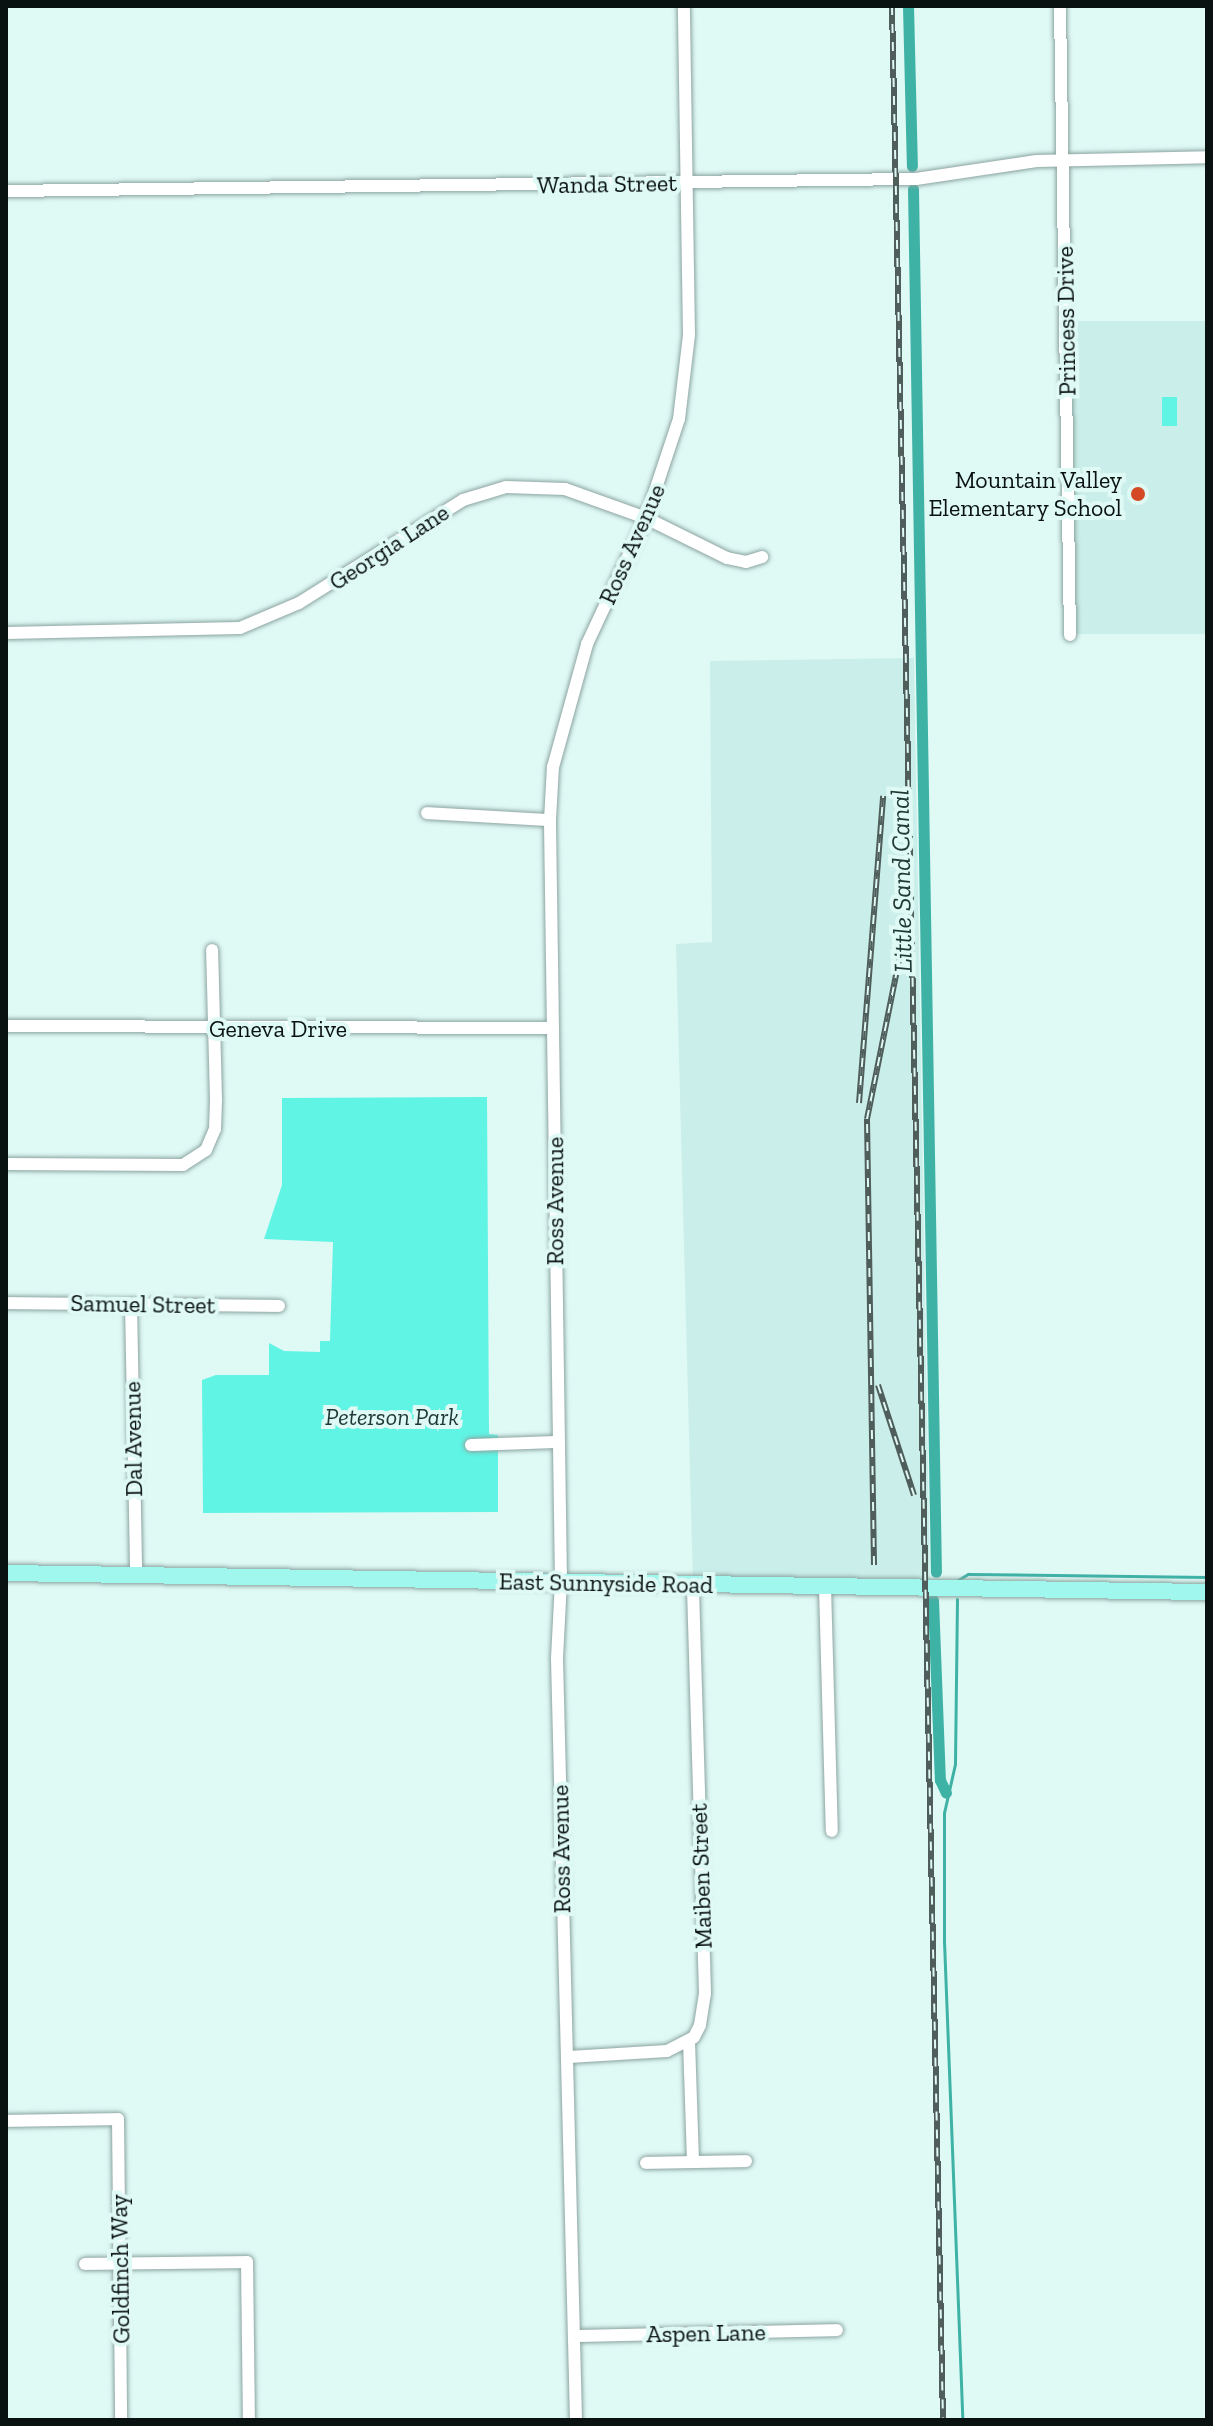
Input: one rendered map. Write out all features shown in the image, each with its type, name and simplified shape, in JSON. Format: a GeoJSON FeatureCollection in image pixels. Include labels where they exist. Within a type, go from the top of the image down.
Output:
{"type":"FeatureCollection","features":[{"type":"Feature","properties":{"kind":"main road","name":"East Sunnyside Road"},"geometry":{"type":"LineString","coordinates":[[6,1573],[1207,1592]]}},
{"type":"Feature","properties":{"kind":"street","name":"Ross Avenue"},"geometry":{"type":"LineString","coordinates":[[576,2420],[569,2057],[561,1898],[561,1582],[550,1028],[550,820],[553,767],[587,644],[646,518],[666,467],[685,374],[688,182],[684,6]]}},
{"type":"Feature","properties":{"kind":"street","name":"Princess Drive"},"geometry":{"type":"LineString","coordinates":[[1060,6],[1070,635]]}},
{"type":"Feature","properties":{"kind":"street","name":"Wanda Street"},"geometry":{"type":"LineString","coordinates":[[6,191],[916,179],[992,165],[1207,157]]}},
{"type":"Feature","properties":{"kind":"street","name":"Georgia Lane"},"geometry":{"type":"LineString","coordinates":[[6,633],[240,628],[299,603],[487,490],[565,489],[646,518],[727,558],[746,562],[762,557]]}},
{"type":"Feature","properties":{"kind":"street"},"geometry":{"type":"LineString","coordinates":[[427,813],[550,820]]}},
{"type":"Feature","properties":{"kind":"street"},"geometry":{"type":"LineString","coordinates":[[6,1164],[183,1165],[206,1150],[215,1129],[212,950]]}},
{"type":"Feature","properties":{"kind":"street","name":"Geneva Drive"},"geometry":{"type":"LineString","coordinates":[[6,1026],[550,1028]]}},
{"type":"Feature","properties":{"kind":"street","name":"Samuel Street"},"geometry":{"type":"LineString","coordinates":[[6,1303],[279,1306]]}},
{"type":"Feature","properties":{"kind":"street","name":"Dal Avenue"},"geometry":{"type":"LineString","coordinates":[[131,1304],[136,1575]]}},
{"type":"Feature","properties":{"kind":"street"},"geometry":{"type":"LineString","coordinates":[[471,1445],[556,1442]]}},
{"type":"Feature","properties":{"kind":"street","name":"Maiben Street"},"geometry":{"type":"LineString","coordinates":[[689,2041],[700,2025],[705,1993],[693,1585]]}},
{"type":"Feature","properties":{"kind":"street"},"geometry":{"type":"LineString","coordinates":[[825,1587],[832,1831]]}},
{"type":"Feature","properties":{"kind":"street"},"geometry":{"type":"LineString","coordinates":[[569,2057],[667,2051],[689,2041],[693,2161]]}},
{"type":"Feature","properties":{"kind":"street","name":"Goldfinch Way"},"geometry":{"type":"LineString","coordinates":[[6,2121],[118,2119],[121,2420]]}},
{"type":"Feature","properties":{"kind":"street"},"geometry":{"type":"LineString","coordinates":[[646,2163],[746,2161]]}},
{"type":"Feature","properties":{"kind":"street"},"geometry":{"type":"LineString","coordinates":[[85,2264],[247,2262],[249,2420]]}},
{"type":"Feature","properties":{"kind":"street","name":"Aspen Lane"},"geometry":{"type":"LineString","coordinates":[[574,2336],[837,2330]]}},
{"type":"Feature","properties":{"kind":"shaded area","name":"Mountain Valley Elementary School"},"geometry":{"type":"Polygon","coordinates":[[[1068,321],[1207,321],[1207,634],[1068,634],[1068,321]]]}},
{"type":"Feature","properties":{"kind":"shaded area"},"geometry":{"type":"Polygon","coordinates":[[[914,658],[930,1589],[693,1585],[676,944],[712,942],[710,661],[914,658]]]}},
{"type":"Feature","properties":{"kind":"green space"},"geometry":{"type":"Polygon","coordinates":[[[1162,397],[1177,397],[1177,426],[1162,426],[1162,397]]]}},
{"type":"Feature","properties":{"kind":"green space","name":"Peterson Park"},"geometry":{"type":"Polygon","coordinates":[[[487,1097],[489,1434],[498,1435],[498,1512],[203,1513],[202,1380],[216,1375],[269,1375],[269,1343],[284,1351],[320,1352],[320,1341],[330,1341],[333,1242],[264,1239],[282,1185],[282,1098],[487,1097]]]}},
{"type":"Feature","properties":{"kind":"waterway","name":"Little Sand Canal"},"geometry":{"type":"LineString","coordinates":[[908,6],[912,166]]}},
{"type":"Feature","properties":{"kind":"waterway","name":"Little Sand Canal"},"geometry":{"type":"LineString","coordinates":[[913,189],[936,1572]]}},
{"type":"Feature","properties":{"kind":"waterway"},"geometry":{"type":"LineString","coordinates":[[958,1580],[968,1574],[1207,1577]]}},
{"type":"Feature","properties":{"kind":"waterway"},"geometry":{"type":"LineString","coordinates":[[957,1599],[955,1764],[944,1813],[944,1941],[962,2420]]}},
{"type":"Feature","properties":{"kind":"waterway"},"geometry":{"type":"LineString","coordinates":[[933,1600],[940,1780],[946,1793]]}},
{"type":"Feature","properties":{"kind":"railway"},"geometry":{"type":"LineString","coordinates":[[892,6],[943,2420]]}},
{"type":"Feature","properties":{"kind":"railway"},"geometry":{"type":"LineString","coordinates":[[859,1103],[883,796]]}},
{"type":"Feature","properties":{"kind":"railway"},"geometry":{"type":"LineString","coordinates":[[874,1565],[867,1119],[904,936]]}},
{"type":"Feature","properties":{"kind":"railway"},"geometry":{"type":"LineString","coordinates":[[878,1385],[914,1495]]}},
{"type":"Feature","properties":{"kind":"place","name":"Mountain Valley Elementary School"},"geometry":{"type":"Point","coordinates":[1138,494]}}]}
